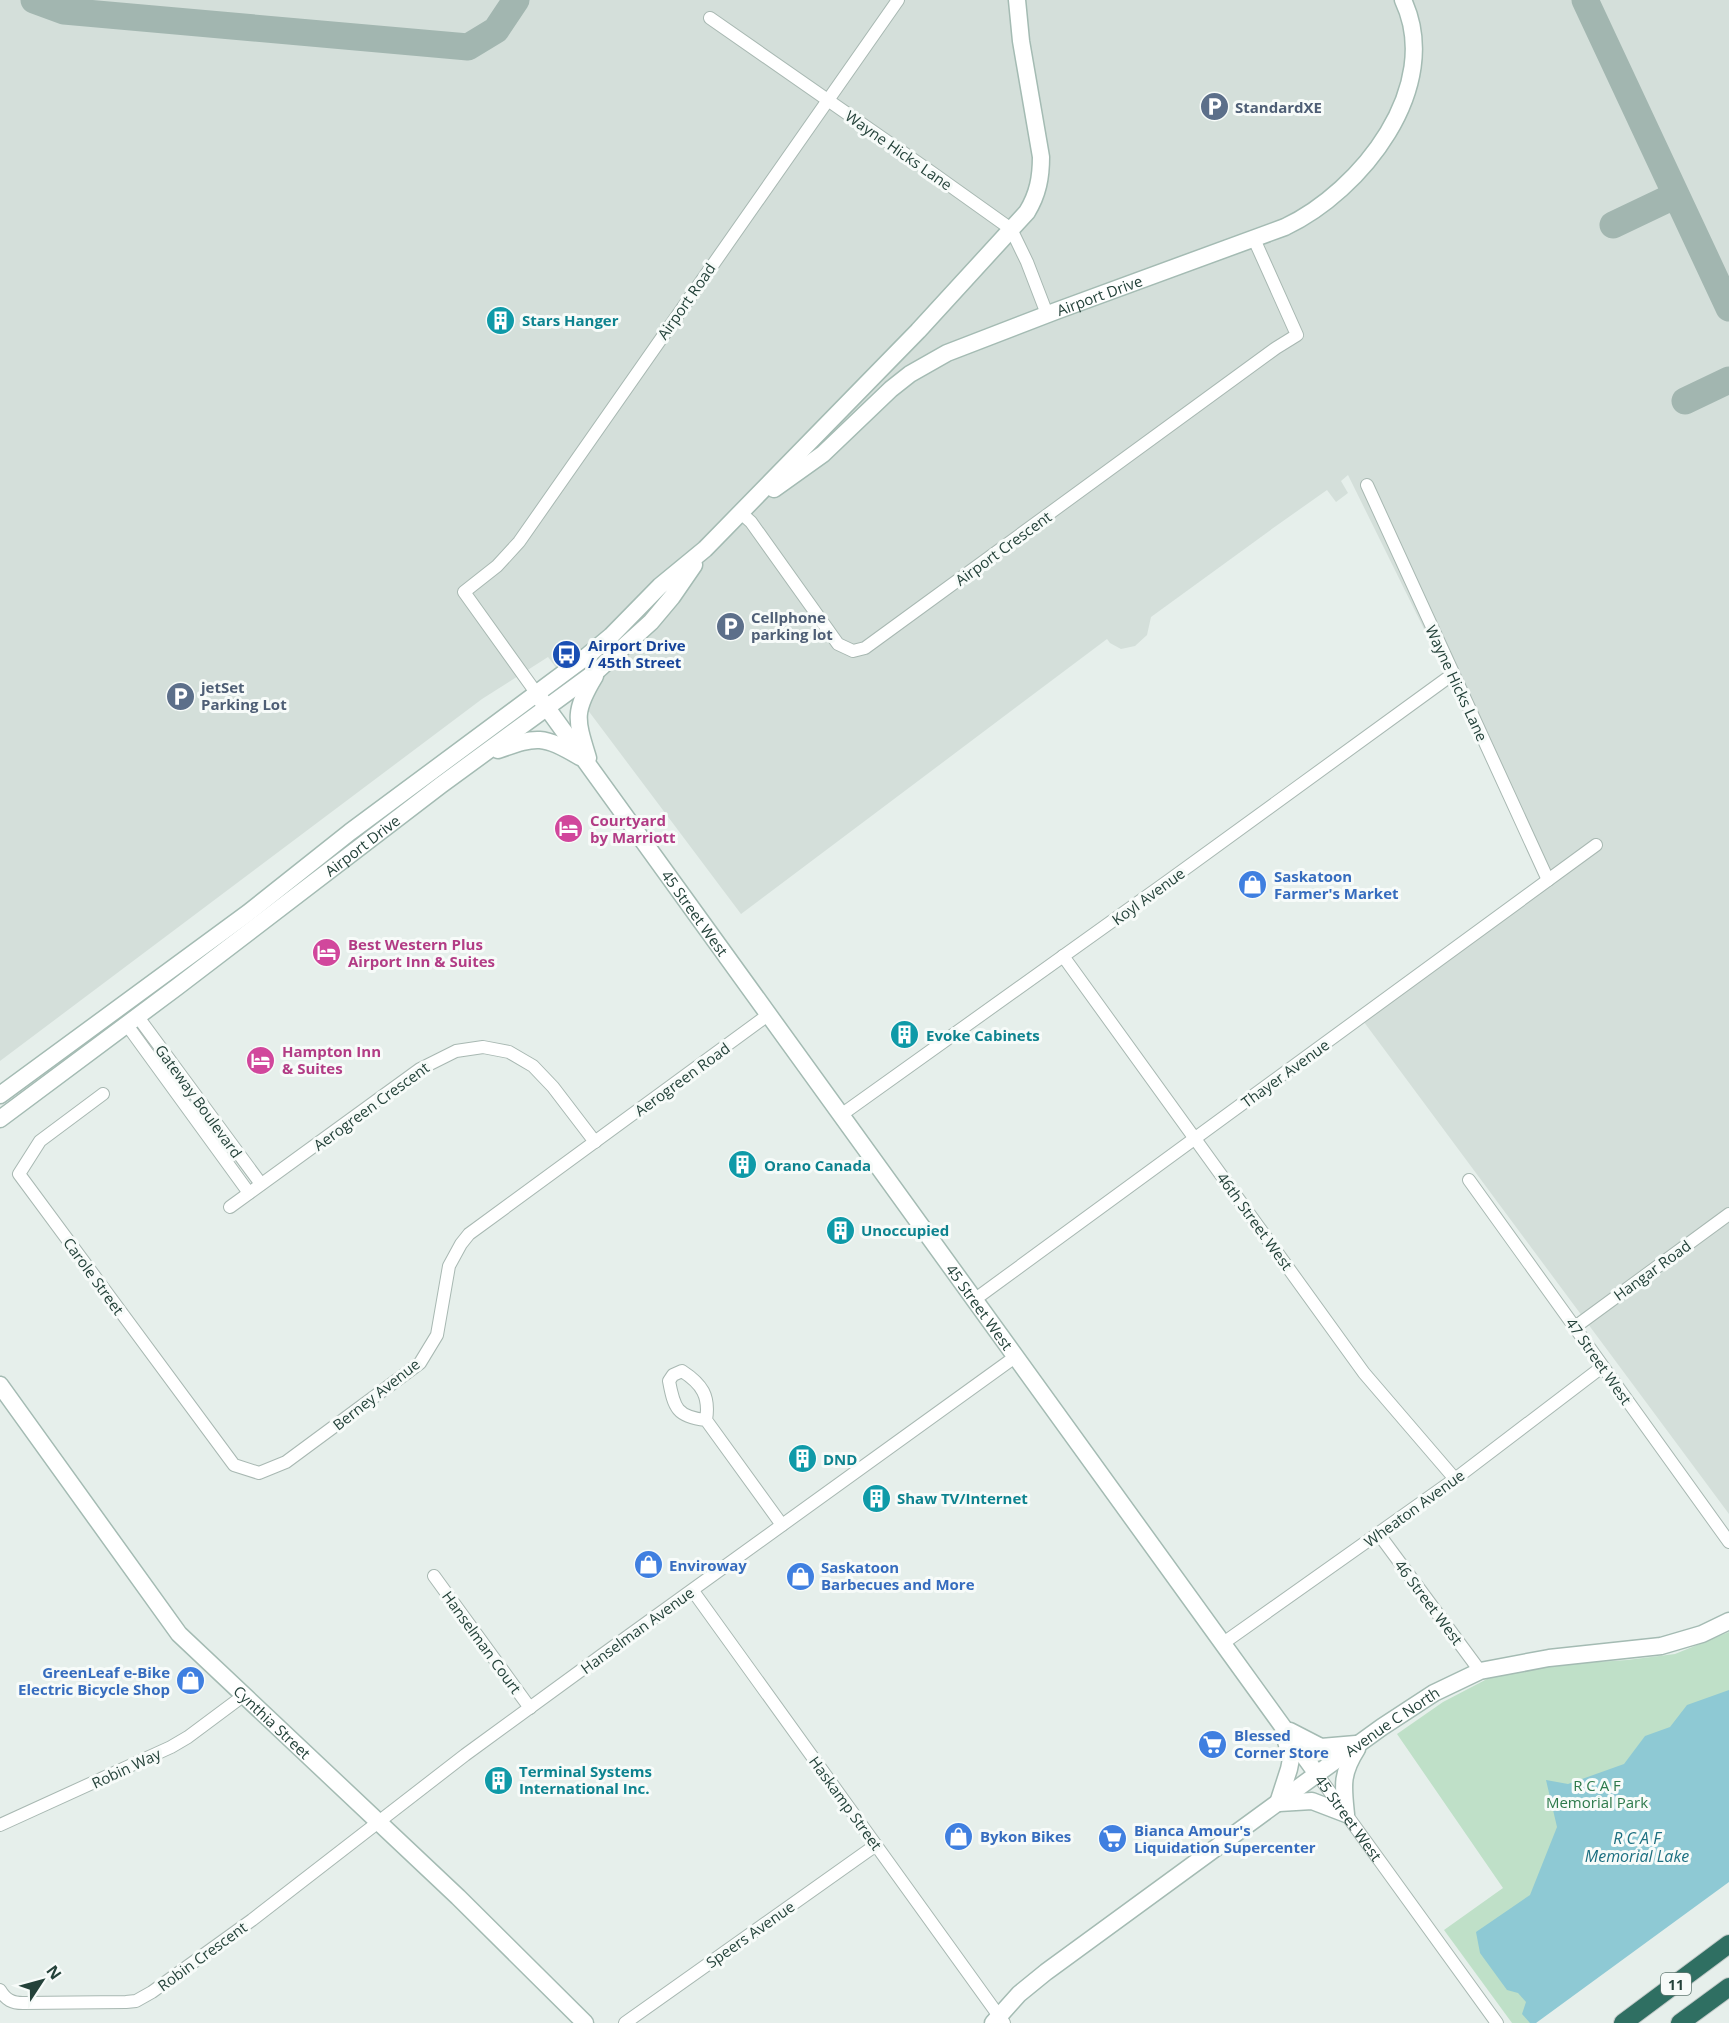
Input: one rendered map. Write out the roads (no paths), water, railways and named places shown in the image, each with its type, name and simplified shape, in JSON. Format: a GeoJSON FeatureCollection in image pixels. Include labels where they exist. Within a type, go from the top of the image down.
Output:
{"type":"FeatureCollection","features":[{"type":"Feature","properties":{"kind":"highway","name":"11"},"geometry":{"type":"LineString","coordinates":[[1623,2023],[1729,1944]]}},
{"type":"Feature","properties":{"kind":"highway","name":"11"},"geometry":{"type":"LineString","coordinates":[[1680,2023],[1729,1987]]}},
{"type":"Feature","properties":{"kind":"main road","name":"Airport Drive"},"geometry":{"type":"LineString","coordinates":[[0,1119],[132,1021],[369,838],[480,757],[611,636],[660,586],[705,549],[918,331],[1011,230],[1032,203],[1041,175],[1039,139],[1021,41],[1017,0]]}},
{"type":"Feature","properties":{"kind":"main road","name":"Airport Drive"},"geometry":{"type":"LineString","coordinates":[[1403,0],[1413,37],[1412,62]]}},
{"type":"Feature","properties":{"kind":"main road","name":"Airport Drive"},"geometry":{"type":"LineString","coordinates":[[744,509],[823,454],[872,405],[910,374],[947,353],[1254,239],[1306,217],[1330,200],[1356,176],[1380,146],[1404,97],[1417,29],[1415,0]]}},
{"type":"Feature","properties":{"kind":"main road","name":"Airport Drive"},"geometry":{"type":"LineString","coordinates":[[0,1095],[248,913],[350,832],[542,700],[598,670],[651,622],[672,597],[705,549]]}},
{"type":"Feature","properties":{"kind":"main road"},"geometry":{"type":"LineString","coordinates":[[588,765],[579,729],[578,712],[586,690],[598,670]]}},
{"type":"Feature","properties":{"kind":"main road","name":"45 Street West"},"geometry":{"type":"LineString","coordinates":[[542,700],[1317,1774]]}},
{"type":"Feature","properties":{"kind":"main road"},"geometry":{"type":"LineString","coordinates":[[480,757],[519,742],[537,739],[552,742],[588,765]]}},
{"type":"Feature","properties":{"kind":"main road","name":"Cynthia Street"},"geometry":{"type":"LineString","coordinates":[[0,1385],[179,1634],[458,1897],[585,2023]]}},
{"type":"Feature","properties":{"kind":"main road","name":"Avenue C North"},"geometry":{"type":"LineString","coordinates":[[998,2021],[1046,1972],[1360,1743],[1434,1693],[1480,1671],[1549,1658],[1660,1646],[1702,1634],[1729,1621]]}},
{"type":"Feature","properties":{"kind":"main road"},"geometry":{"type":"LineString","coordinates":[[1282,1725],[1321,1747],[1360,1743]]}},
{"type":"Feature","properties":{"kind":"main road"},"geometry":{"type":"LineString","coordinates":[[1282,1725],[1290,1759],[1278,1803],[1307,1800],[1346,1814],[1343,1778],[1349,1761],[1360,1743]]}},
{"type":"Feature","properties":{"kind":"street","name":"Airport Road"},"geometry":{"type":"LineString","coordinates":[[464,592],[489,574],[519,542],[898,0]]}},
{"type":"Feature","properties":{"kind":"street","name":"Wayne Hicks Lane"},"geometry":{"type":"LineString","coordinates":[[710,18],[1011,230],[1027,261],[1047,314]]}},
{"type":"Feature","properties":{"kind":"street","name":"Airport Crescent"},"geometry":{"type":"LineString","coordinates":[[744,509],[838,644],[849,650],[862,650],[1297,334],[1254,239]]}},
{"type":"Feature","properties":{"kind":"street","name":"Wayne Hicks Lane"},"geometry":{"type":"LineString","coordinates":[[1367,485],[1548,880]]}},
{"type":"Feature","properties":{"kind":"street","name":"45 Street West"},"geometry":{"type":"LineString","coordinates":[[464,592],[542,700]]}},
{"type":"Feature","properties":{"kind":"street","name":"Koyl Avenue"},"geometry":{"type":"LineString","coordinates":[[841,1115],[1453,674]]}},
{"type":"Feature","properties":{"kind":"street","name":"Thayer Avenue"},"geometry":{"type":"LineString","coordinates":[[974,1300],[1596,845]]}},
{"type":"Feature","properties":{"kind":"street","name":"46th Street West"},"geometry":{"type":"LineString","coordinates":[[1063,956],[1364,1373],[1455,1479]]}},
{"type":"Feature","properties":{"kind":"street","name":"Aerogreen Road"},"geometry":{"type":"LineString","coordinates":[[595,1142],[768,1016]]}},
{"type":"Feature","properties":{"kind":"street","name":"Gateway Boulevard"},"geometry":{"type":"LineString","coordinates":[[132,1021],[261,1185]]}},
{"type":"Feature","properties":{"kind":"street","name":"Gateway Boulevard"},"geometry":{"type":"LineString","coordinates":[[132,1021],[249,1193]]}},
{"type":"Feature","properties":{"kind":"street","name":"Aerogreen Crescent"},"geometry":{"type":"LineString","coordinates":[[230,1207],[426,1065],[456,1051],[483,1047],[509,1052],[533,1066],[553,1087],[595,1142]]}},
{"type":"Feature","properties":{"kind":"street","name":"Carole Street"},"geometry":{"type":"LineString","coordinates":[[103,1094],[40,1141],[19,1174],[169,1377]]}},
{"type":"Feature","properties":{"kind":"street","name":"Berney Avenue"},"geometry":{"type":"LineString","coordinates":[[169,1377],[234,1466],[259,1473],[286,1462],[420,1363],[437,1335],[449,1266],[461,1244],[476,1229],[595,1142]]}},
{"type":"Feature","properties":{"kind":"street","name":"47 Street West"},"geometry":{"type":"LineString","coordinates":[[1469,1180],[1729,1542]]}},
{"type":"Feature","properties":{"kind":"street","name":"Hangar Road"},"geometry":{"type":"LineString","coordinates":[[1575,1327],[1729,1214]]}},
{"type":"Feature","properties":{"kind":"street","name":"Hanselman Avenue"},"geometry":{"type":"LineString","coordinates":[[378,1823],[530,1708],[1015,1357]]}},
{"type":"Feature","properties":{"kind":"street","name":"Wheaton Avenue"},"geometry":{"type":"LineString","coordinates":[[1222,1644],[1455,1479],[1602,1367]]}},
{"type":"Feature","properties":{"kind":"street"},"geometry":{"type":"LineString","coordinates":[[706,1420],[782,1525]]}},
{"type":"Feature","properties":{"kind":"street","name":"46 Street West"},"geometry":{"type":"LineString","coordinates":[[1378,1533],[1480,1671]]}},
{"type":"Feature","properties":{"kind":"street","name":"Hanselman Court"},"geometry":{"type":"LineString","coordinates":[[434,1576],[530,1708]]}},
{"type":"Feature","properties":{"kind":"street","name":"Haskamp Street"},"geometry":{"type":"LineString","coordinates":[[693,1591],[876,1845],[998,2021]]}},
{"type":"Feature","properties":{"kind":"street","name":"Robin Way"},"geometry":{"type":"LineString","coordinates":[[0,1825],[171,1747],[243,1696]]}},
{"type":"Feature","properties":{"kind":"street","name":"45 Street West"},"geometry":{"type":"LineString","coordinates":[[1317,1774],[1496,2022]]}},
{"type":"Feature","properties":{"kind":"street","name":"Robin Crescent"},"geometry":{"type":"LineString","coordinates":[[0,1990],[6,1999],[14,2003],[126,2002],[145,1997],[252,1920],[378,1823]]}},
{"type":"Feature","properties":{"kind":"street","name":"Speers Avenue"},"geometry":{"type":"LineString","coordinates":[[625,2023],[876,1845]]}},
{"type":"Feature","properties":{"kind":"water","name":"R C A F Memorial Lake"},"geometry":{"type":"Polygon","coordinates":[[[1729,1690],[1729,1882],[1536,2023],[1530,2023],[1522,2014],[1526,2002],[1518,1993],[1507,1990],[1480,1953],[1476,1932],[1530,1895],[1557,1827],[1546,1780],[1568,1784],[1624,1764],[1645,1736],[1670,1727],[1687,1705],[1729,1690]]]}},
{"type":"Feature","properties":{"kind":"place","name":"StandardXE"},"geometry":{"type":"Point","coordinates":[1214,107]}},
{"type":"Feature","properties":{"kind":"place","name":"Stars Hanger"},"geometry":{"type":"Point","coordinates":[501,320]}},
{"type":"Feature","properties":{"kind":"place","name":"Cellphone parking lot"},"geometry":{"type":"Point","coordinates":[730,626]}},
{"type":"Feature","properties":{"kind":"place","name":"Airport Drive / 45th Street"},"geometry":{"type":"Point","coordinates":[567,654]}},
{"type":"Feature","properties":{"kind":"place","name":"jetSet Parking Lot"},"geometry":{"type":"Point","coordinates":[180,696]}},
{"type":"Feature","properties":{"kind":"place","name":"Courtyard by Marriott"},"geometry":{"type":"Point","coordinates":[569,829]}},
{"type":"Feature","properties":{"kind":"place","name":"Saskatoon Farmer's Market"},"geometry":{"type":"Point","coordinates":[1253,885]}},
{"type":"Feature","properties":{"kind":"place","name":"Best Western Plus Airport Inn & Suites"},"geometry":{"type":"Point","coordinates":[327,953]}},
{"type":"Feature","properties":{"kind":"place","name":"Evoke Cabinets"},"geometry":{"type":"Point","coordinates":[905,1035]}},
{"type":"Feature","properties":{"kind":"place","name":"Hampton Inn & Suites"},"geometry":{"type":"Point","coordinates":[261,1060]}},
{"type":"Feature","properties":{"kind":"place","name":"Orano Canada"},"geometry":{"type":"Point","coordinates":[743,1165]}},
{"type":"Feature","properties":{"kind":"place","name":"Unoccupied"},"geometry":{"type":"Point","coordinates":[840,1230]}},
{"type":"Feature","properties":{"kind":"place","name":"DND"},"geometry":{"type":"Point","coordinates":[802,1459]}},
{"type":"Feature","properties":{"kind":"place","name":"Shaw TV/Internet"},"geometry":{"type":"Point","coordinates":[876,1498]}},
{"type":"Feature","properties":{"kind":"place","name":"Enviroway"},"geometry":{"type":"Point","coordinates":[648,1565]}},
{"type":"Feature","properties":{"kind":"place","name":"Saskatoon Barbecues and More"},"geometry":{"type":"Point","coordinates":[800,1576]}},
{"type":"Feature","properties":{"kind":"place","name":"GreenLeaf e-Bike Electric Bicycle Shop"},"geometry":{"type":"Point","coordinates":[191,1681]}},
{"type":"Feature","properties":{"kind":"place","name":"Blessed Corner Store"},"geometry":{"type":"Point","coordinates":[1213,1744]}},
{"type":"Feature","properties":{"kind":"place","name":"Terminal Systems International Inc."},"geometry":{"type":"Point","coordinates":[498,1780]}},
{"type":"Feature","properties":{"kind":"place","name":"Bykon Bikes"},"geometry":{"type":"Point","coordinates":[959,1836]}},
{"type":"Feature","properties":{"kind":"place","name":"Bianca Amour's Liquidation Supercenter"},"geometry":{"type":"Point","coordinates":[1113,1839]}},
{"type":"Feature","properties":{"kind":"park label","name":"R C A F Memorial Park"},"geometry":{"type":"Point","coordinates":[1597,1794]}}]}
